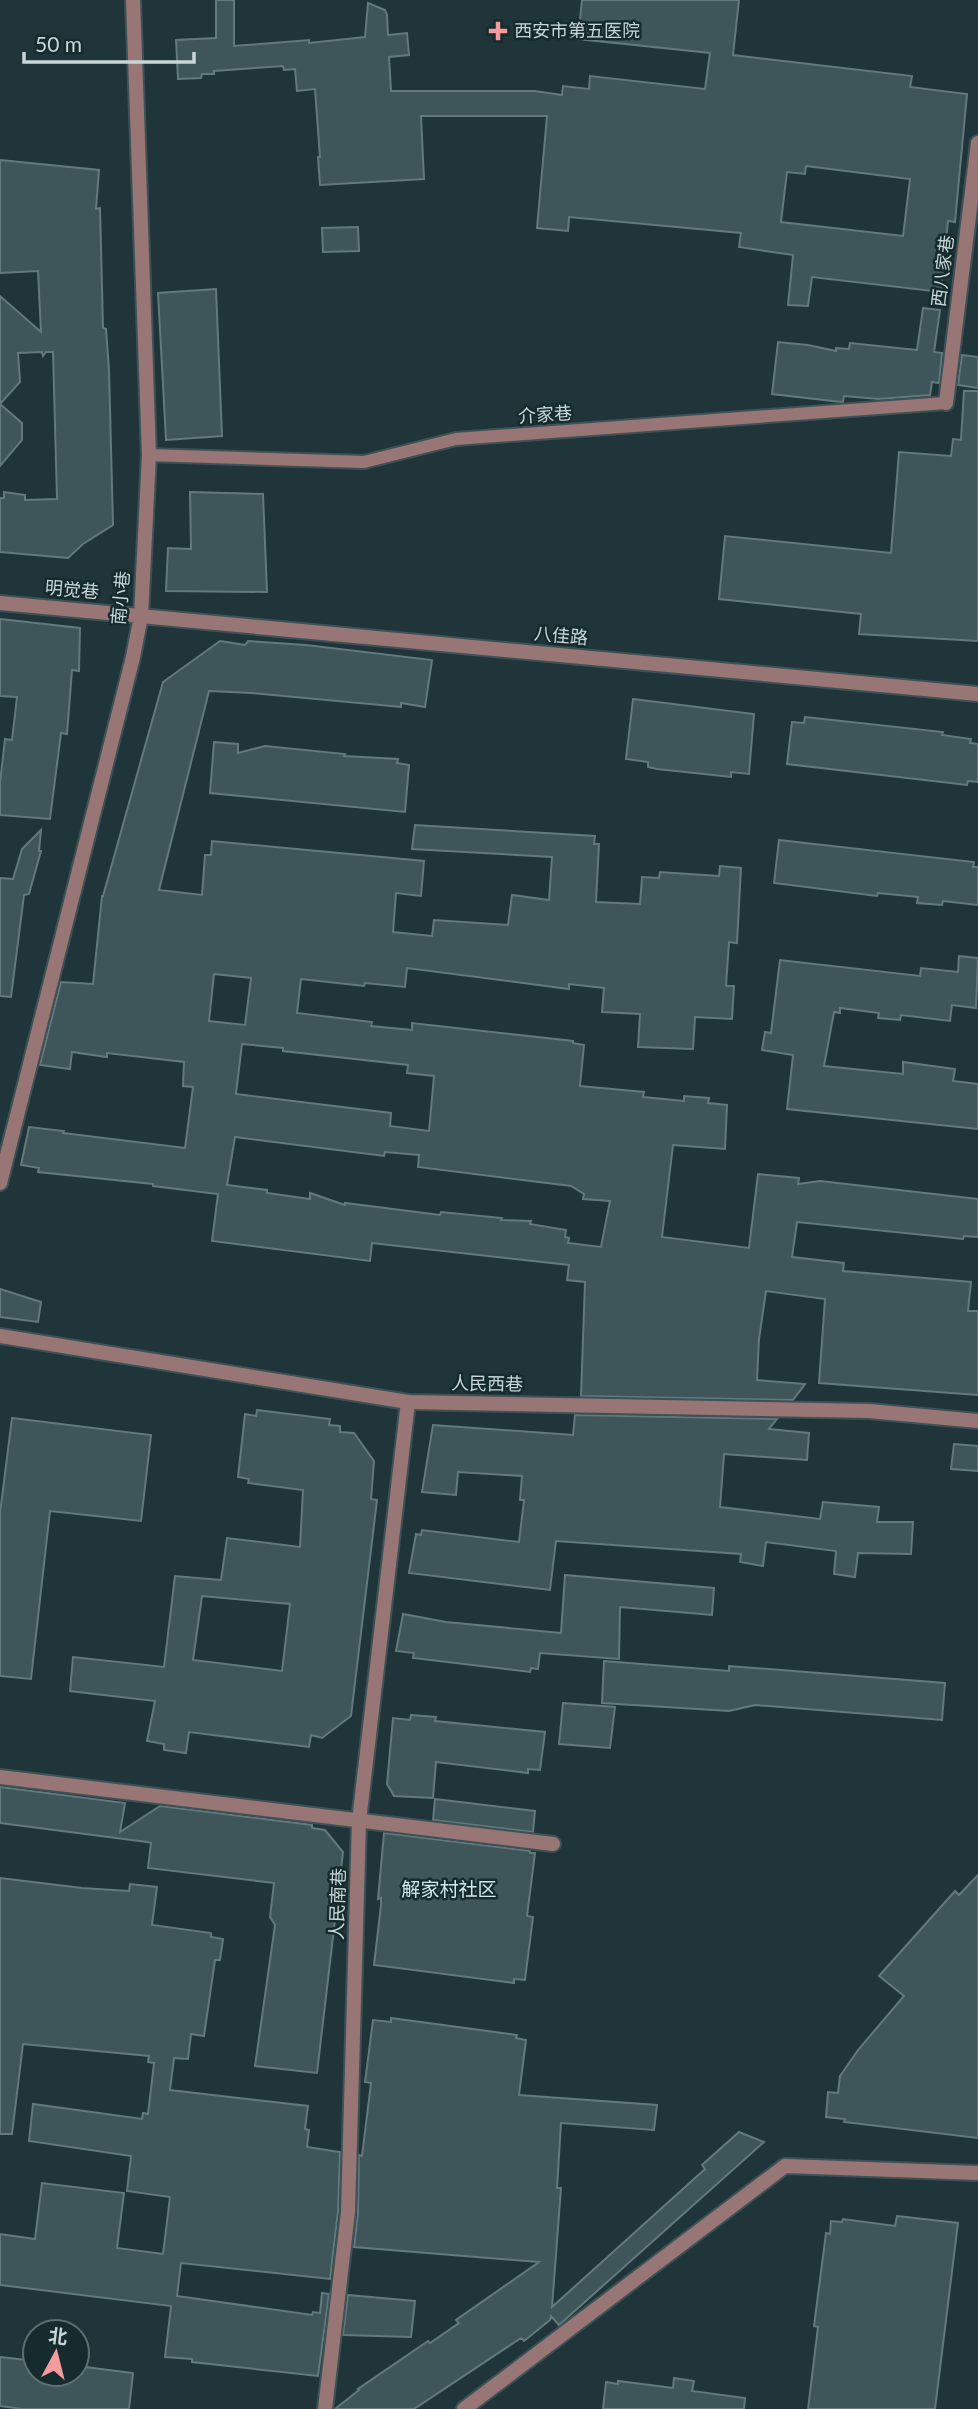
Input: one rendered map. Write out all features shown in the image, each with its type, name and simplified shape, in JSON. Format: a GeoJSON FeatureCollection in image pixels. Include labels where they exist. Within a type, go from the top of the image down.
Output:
{"type":"FeatureCollection","features":[{"type":"Feature","properties":{"kind":"street","name":"南小巷"},"geometry":{"type":"LineString","coordinates":[[0,1183],[5,1144],[134,657],[141,616],[149,455],[133,0]]}},
{"type":"Feature","properties":{"kind":"street","name":"西八家巷"},"geometry":{"type":"LineString","coordinates":[[946,403],[978,143]]}},
{"type":"Feature","properties":{"kind":"street","name":"明觉巷"},"geometry":{"type":"LineString","coordinates":[[0,603],[141,616]]}},
{"type":"Feature","properties":{"kind":"street","name":"八佳路"},"geometry":{"type":"LineString","coordinates":[[141,616],[978,694]]}},
{"type":"Feature","properties":{"kind":"street","name":"人民西巷"},"geometry":{"type":"LineString","coordinates":[[0,1336],[408,1402],[869,1411],[978,1422]]}},
{"type":"Feature","properties":{"kind":"street","name":"人民南巷"},"geometry":{"type":"LineString","coordinates":[[324,2409],[348,2211],[359,1821],[408,1402]]}},
{"type":"Feature","properties":{"kind":"street"},"geometry":{"type":"LineString","coordinates":[[0,1777],[553,1844]]}},
{"type":"Feature","properties":{"kind":"street"},"geometry":{"type":"LineString","coordinates":[[464,2409],[785,2166],[978,2173]]}},
{"type":"Feature","properties":{"kind":"lane","name":"介家巷"},"geometry":{"type":"LineString","coordinates":[[149,455],[364,462],[456,439],[946,403]]}},
{"type":"Feature","properties":{"kind":"building"},"geometry":{"type":"Polygon","coordinates":[[[216,0],[234,0],[234,46],[309,40],[309,43],[365,37],[368,3],[385,10],[388,35],[407,33],[409,55],[389,57],[391,91],[535,91],[562,95],[563,86],[589,89],[590,76],[705,89],[710,53],[578,39],[582,0],[739,0],[733,55],[912,76],[910,87],[967,94],[955,222],[948,221],[941,292],[812,277],[808,306],[788,305],[793,255],[739,247],[741,233],[569,217],[568,231],[537,228],[547,116],[421,116],[424,179],[320,185],[315,89],[297,91],[295,69],[284,70],[283,66],[214,71],[214,74],[202,74],[201,78],[178,79],[176,40],[216,38],[216,0]],[[806,166],[805,174],[787,172],[781,222],[903,236],[910,179],[806,166]]]}},
{"type":"Feature","properties":{"kind":"building"},"geometry":{"type":"Polygon","coordinates":[[[0,160],[99,170],[96,209],[100,208],[103,328],[106,329],[109,370],[113,525],[83,544],[68,558],[0,552],[0,498],[4,498],[4,492],[25,495],[25,500],[57,499],[53,352],[46,352],[43,356],[42,352],[18,353],[20,382],[0,404],[0,296],[41,332],[38,271],[0,273],[0,160]]]}},
{"type":"Feature","properties":{"kind":"building"},"geometry":{"type":"Polygon","coordinates":[[[358,227],[359,251],[323,252],[322,228],[358,227]]]}},
{"type":"Feature","properties":{"kind":"building"},"geometry":{"type":"Polygon","coordinates":[[[216,289],[222,436],[166,440],[158,293],[216,289]]]}},
{"type":"Feature","properties":{"kind":"building"},"geometry":{"type":"Polygon","coordinates":[[[923,308],[940,310],[934,352],[942,353],[939,383],[932,382],[930,395],[879,399],[844,396],[841,402],[772,394],[778,342],[836,351],[836,348],[849,349],[850,343],[917,350],[923,308]]]}},
{"type":"Feature","properties":{"kind":"building"},"geometry":{"type":"Polygon","coordinates":[[[962,355],[978,357],[978,388],[958,385],[962,355]]]}},
{"type":"Feature","properties":{"kind":"building"},"geometry":{"type":"Polygon","coordinates":[[[964,391],[978,391],[978,641],[859,634],[861,614],[719,599],[725,536],[891,553],[899,452],[951,456],[953,439],[961,440],[964,391]]]}},
{"type":"Feature","properties":{"kind":"building"},"geometry":{"type":"Polygon","coordinates":[[[0,404],[22,423],[22,440],[0,466],[0,404]]]}},
{"type":"Feature","properties":{"kind":"building"},"geometry":{"type":"Polygon","coordinates":[[[190,492],[263,494],[267,592],[166,591],[168,548],[191,549],[190,492]]]}},
{"type":"Feature","properties":{"kind":"building"},"geometry":{"type":"Polygon","coordinates":[[[0,619],[80,628],[79,671],[72,670],[67,734],[61,733],[50,819],[0,815],[0,783],[5,739],[12,740],[17,697],[0,696],[0,619]]]}},
{"type":"Feature","properties":{"kind":"building"},"geometry":{"type":"Polygon","coordinates":[[[220,641],[245,645],[248,641],[306,645],[432,660],[425,707],[401,703],[401,707],[209,691],[159,890],[202,895],[205,855],[211,855],[212,841],[424,861],[421,896],[396,893],[393,932],[432,936],[434,920],[508,925],[512,895],[549,900],[552,857],[412,849],[415,825],[595,836],[594,844],[599,844],[596,902],[640,904],[642,877],[659,878],[660,872],[719,876],[720,866],[741,868],[737,943],[729,942],[726,986],[734,986],[732,1019],[695,1017],[693,1049],[638,1047],[640,1014],[602,1012],[604,988],[569,984],[569,989],[407,968],[405,987],[365,983],[364,986],[301,979],[297,1013],[372,1022],[371,1026],[412,1030],[412,1023],[573,1041],[584,1045],[580,1086],[644,1092],[643,1097],[684,1101],[684,1096],[709,1098],[708,1103],[727,1105],[725,1149],[673,1145],[662,1237],[749,1248],[758,1174],[799,1178],[798,1184],[820,1181],[978,1199],[978,1237],[964,1236],[963,1239],[797,1222],[792,1257],[844,1263],[843,1271],[971,1282],[968,1311],[978,1311],[978,1395],[819,1383],[825,1299],[766,1291],[759,1339],[757,1380],[805,1384],[793,1400],[581,1396],[585,1282],[567,1280],[569,1265],[372,1243],[370,1261],[212,1241],[218,1194],[38,1172],[39,1168],[21,1165],[29,1127],[185,1148],[193,1087],[183,1086],[184,1062],[107,1053],[107,1057],[72,1052],[70,1069],[40,1065],[61,982],[93,984],[102,896],[163,682],[220,641]],[[214,974],[209,1021],[245,1025],[251,978],[214,974]],[[242,1044],[236,1094],[391,1113],[390,1126],[429,1131],[434,1076],[407,1073],[408,1065],[242,1044]],[[235,1137],[227,1185],[310,1199],[310,1193],[345,1205],[531,1221],[530,1224],[566,1230],[568,1243],[601,1247],[610,1201],[583,1199],[584,1194],[571,1186],[418,1167],[419,1155],[385,1152],[384,1156],[235,1137]]]}},
{"type":"Feature","properties":{"kind":"building"},"geometry":{"type":"Polygon","coordinates":[[[633,699],[754,714],[749,774],[731,772],[731,777],[657,769],[648,767],[648,762],[626,759],[633,699]]]}},
{"type":"Feature","properties":{"kind":"building"},"geometry":{"type":"Polygon","coordinates":[[[805,717],[943,732],[942,735],[971,739],[970,743],[978,744],[978,782],[968,781],[967,785],[787,764],[792,722],[804,723],[805,717]]]}},
{"type":"Feature","properties":{"kind":"building"},"geometry":{"type":"Polygon","coordinates":[[[214,742],[238,744],[238,753],[265,746],[345,754],[344,756],[398,759],[397,763],[409,765],[405,812],[210,793],[214,742]]]}},
{"type":"Feature","properties":{"kind":"building"},"geometry":{"type":"Polygon","coordinates":[[[41,830],[41,851],[29,894],[24,895],[11,997],[0,996],[0,878],[13,879],[22,849],[41,830]]]}},
{"type":"Feature","properties":{"kind":"building"},"geometry":{"type":"Polygon","coordinates":[[[779,840],[974,862],[973,867],[978,867],[978,905],[943,901],[942,905],[917,903],[918,897],[878,893],[877,896],[774,883],[779,840]]]}},
{"type":"Feature","properties":{"kind":"building"},"geometry":{"type":"Polygon","coordinates":[[[959,956],[978,958],[976,1008],[952,1005],[950,1021],[901,1015],[900,1020],[878,1018],[879,1013],[840,1008],[840,1013],[834,1012],[824,1066],[903,1074],[903,1062],[955,1069],[953,1081],[978,1084],[978,1129],[787,1109],[793,1055],[762,1050],[765,1032],[771,1033],[780,960],[920,976],[921,968],[958,972],[959,956]]]}},
{"type":"Feature","properties":{"kind":"building"},"geometry":{"type":"Polygon","coordinates":[[[0,1289],[41,1302],[38,1322],[0,1317],[0,1289]]]}},
{"type":"Feature","properties":{"kind":"building"},"geometry":{"type":"Polygon","coordinates":[[[257,1410],[330,1419],[329,1425],[340,1426],[340,1432],[354,1433],[374,1461],[371,1499],[377,1500],[351,1716],[322,1738],[311,1735],[309,1747],[189,1732],[186,1753],[164,1750],[164,1744],[147,1741],[155,1701],[70,1691],[73,1657],[164,1667],[175,1576],[221,1580],[227,1538],[300,1547],[303,1490],[248,1483],[249,1479],[238,1477],[245,1414],[256,1416],[257,1410]],[[202,1596],[193,1660],[282,1671],[290,1604],[202,1596]]]}},
{"type":"Feature","properties":{"kind":"building"},"geometry":{"type":"Polygon","coordinates":[[[575,1415],[777,1419],[769,1429],[809,1433],[807,1460],[724,1454],[720,1507],[820,1519],[823,1502],[879,1507],[877,1522],[913,1522],[911,1554],[858,1553],[855,1577],[834,1574],[836,1551],[766,1542],[763,1566],[740,1562],[741,1554],[556,1541],[550,1590],[409,1573],[416,1534],[421,1535],[422,1530],[519,1542],[524,1500],[520,1500],[522,1476],[458,1472],[456,1495],[422,1492],[433,1425],[573,1435],[575,1415]]]}},
{"type":"Feature","properties":{"kind":"building"},"geometry":{"type":"Polygon","coordinates":[[[12,1418],[151,1435],[141,1521],[50,1511],[31,1679],[0,1676],[0,1513],[12,1418]]]}},
{"type":"Feature","properties":{"kind":"building"},"geometry":{"type":"Polygon","coordinates":[[[954,1444],[978,1446],[978,1471],[951,1469],[954,1444]]]}},
{"type":"Feature","properties":{"kind":"building"},"geometry":{"type":"Polygon","coordinates":[[[565,1575],[714,1588],[712,1615],[620,1607],[619,1659],[540,1653],[538,1669],[531,1668],[530,1672],[413,1658],[414,1653],[396,1651],[403,1614],[446,1622],[561,1633],[565,1575]]]}},
{"type":"Feature","properties":{"kind":"building"},"geometry":{"type":"Polygon","coordinates":[[[604,1661],[729,1671],[729,1666],[945,1683],[942,1720],[755,1705],[729,1711],[602,1703],[604,1661]]]}},
{"type":"Feature","properties":{"kind":"building"},"geometry":{"type":"Polygon","coordinates":[[[563,1703],[615,1707],[610,1748],[559,1744],[563,1703]]]}},
{"type":"Feature","properties":{"kind":"building"},"geometry":{"type":"Polygon","coordinates":[[[411,1715],[436,1717],[435,1721],[545,1732],[540,1770],[528,1769],[528,1773],[436,1762],[433,1798],[394,1796],[387,1784],[393,1718],[410,1720],[411,1715]]]}},
{"type":"Feature","properties":{"kind":"building"},"geometry":{"type":"Polygon","coordinates":[[[0,1787],[125,1803],[120,1832],[160,1806],[312,1825],[312,1828],[325,1830],[343,1852],[317,2073],[255,2066],[275,1925],[270,1917],[274,1883],[148,1868],[151,1843],[147,1842],[0,1823],[0,1787]]]}},
{"type":"Feature","properties":{"kind":"building"},"geometry":{"type":"Polygon","coordinates":[[[435,1799],[535,1811],[533,1832],[433,1820],[435,1799]]]}},
{"type":"Feature","properties":{"kind":"building"},"geometry":{"type":"Polygon","coordinates":[[[384,1833],[535,1853],[527,1916],[533,1917],[525,1980],[514,1979],[514,1983],[374,1965],[381,1905],[381,1898],[378,1899],[384,1833]]]}},
{"type":"Feature","properties":{"kind":"building"},"geometry":{"type":"Polygon","coordinates":[[[978,1875],[978,2138],[844,2122],[845,2119],[826,2117],[828,2092],[838,2093],[840,2076],[858,2050],[904,1996],[879,1976],[955,1891],[959,1895],[978,1875]]]}},
{"type":"Feature","properties":{"kind":"building"},"geometry":{"type":"Polygon","coordinates":[[[0,1878],[129,1891],[130,1884],[157,1887],[152,1925],[211,1933],[211,1937],[223,1939],[220,1960],[215,1960],[204,2036],[191,2034],[188,2059],[174,2058],[170,2090],[308,2106],[305,2129],[309,2130],[307,2147],[340,2152],[338,2211],[330,2279],[181,2263],[177,2296],[312,2315],[313,2312],[320,2313],[322,2293],[329,2294],[318,2376],[165,2357],[171,2306],[0,2285],[0,2234],[35,2239],[42,2183],[124,2193],[117,2248],[163,2254],[170,2197],[127,2191],[131,2156],[29,2141],[33,2104],[142,2119],[143,2113],[148,2114],[154,2063],[148,2062],[149,2056],[23,2044],[12,2134],[0,2134],[0,1878]]]}},
{"type":"Feature","properties":{"kind":"building"},"geometry":{"type":"Polygon","coordinates":[[[391,2018],[517,2035],[516,2038],[526,2040],[519,2095],[657,2105],[654,2130],[561,2123],[557,2188],[561,2188],[552,2307],[705,2169],[702,2165],[739,2132],[764,2142],[559,2325],[551,2316],[550,2320],[524,2341],[521,2338],[414,2409],[335,2409],[358,2389],[459,2323],[456,2320],[539,2262],[354,2247],[358,2213],[359,2155],[362,2156],[371,2083],[365,2082],[373,2020],[391,2022],[391,2018]]]}},
{"type":"Feature","properties":{"kind":"building"},"geometry":{"type":"Polygon","coordinates":[[[897,2216],[958,2223],[935,2409],[808,2409],[818,2327],[814,2326],[826,2233],[830,2234],[831,2221],[842,2222],[843,2219],[895,2226],[897,2216]]]}},
{"type":"Feature","properties":{"kind":"building"},"geometry":{"type":"Polygon","coordinates":[[[348,2295],[415,2301],[411,2337],[343,2335],[348,2295]]]}},
{"type":"Feature","properties":{"kind":"building"},"geometry":{"type":"Polygon","coordinates":[[[0,2357],[21,2359],[21,2388],[91,2388],[91,2368],[133,2373],[129,2409],[22,2409],[0,2406],[0,2357]]]}},
{"type":"Feature","properties":{"kind":"building"},"geometry":{"type":"Polygon","coordinates":[[[674,2378],[694,2381],[692,2391],[745,2398],[744,2409],[603,2409],[606,2382],[673,2388],[674,2378]]]}},
{"type":"Feature","properties":{"kind":"place","name":"西安市第五医院"},"geometry":{"type":"Point","coordinates":[498,31]}},
{"type":"Feature","properties":{"kind":"district","name":"解家村社区"},"geometry":{"type":"Point","coordinates":[449,1889]}}]}
